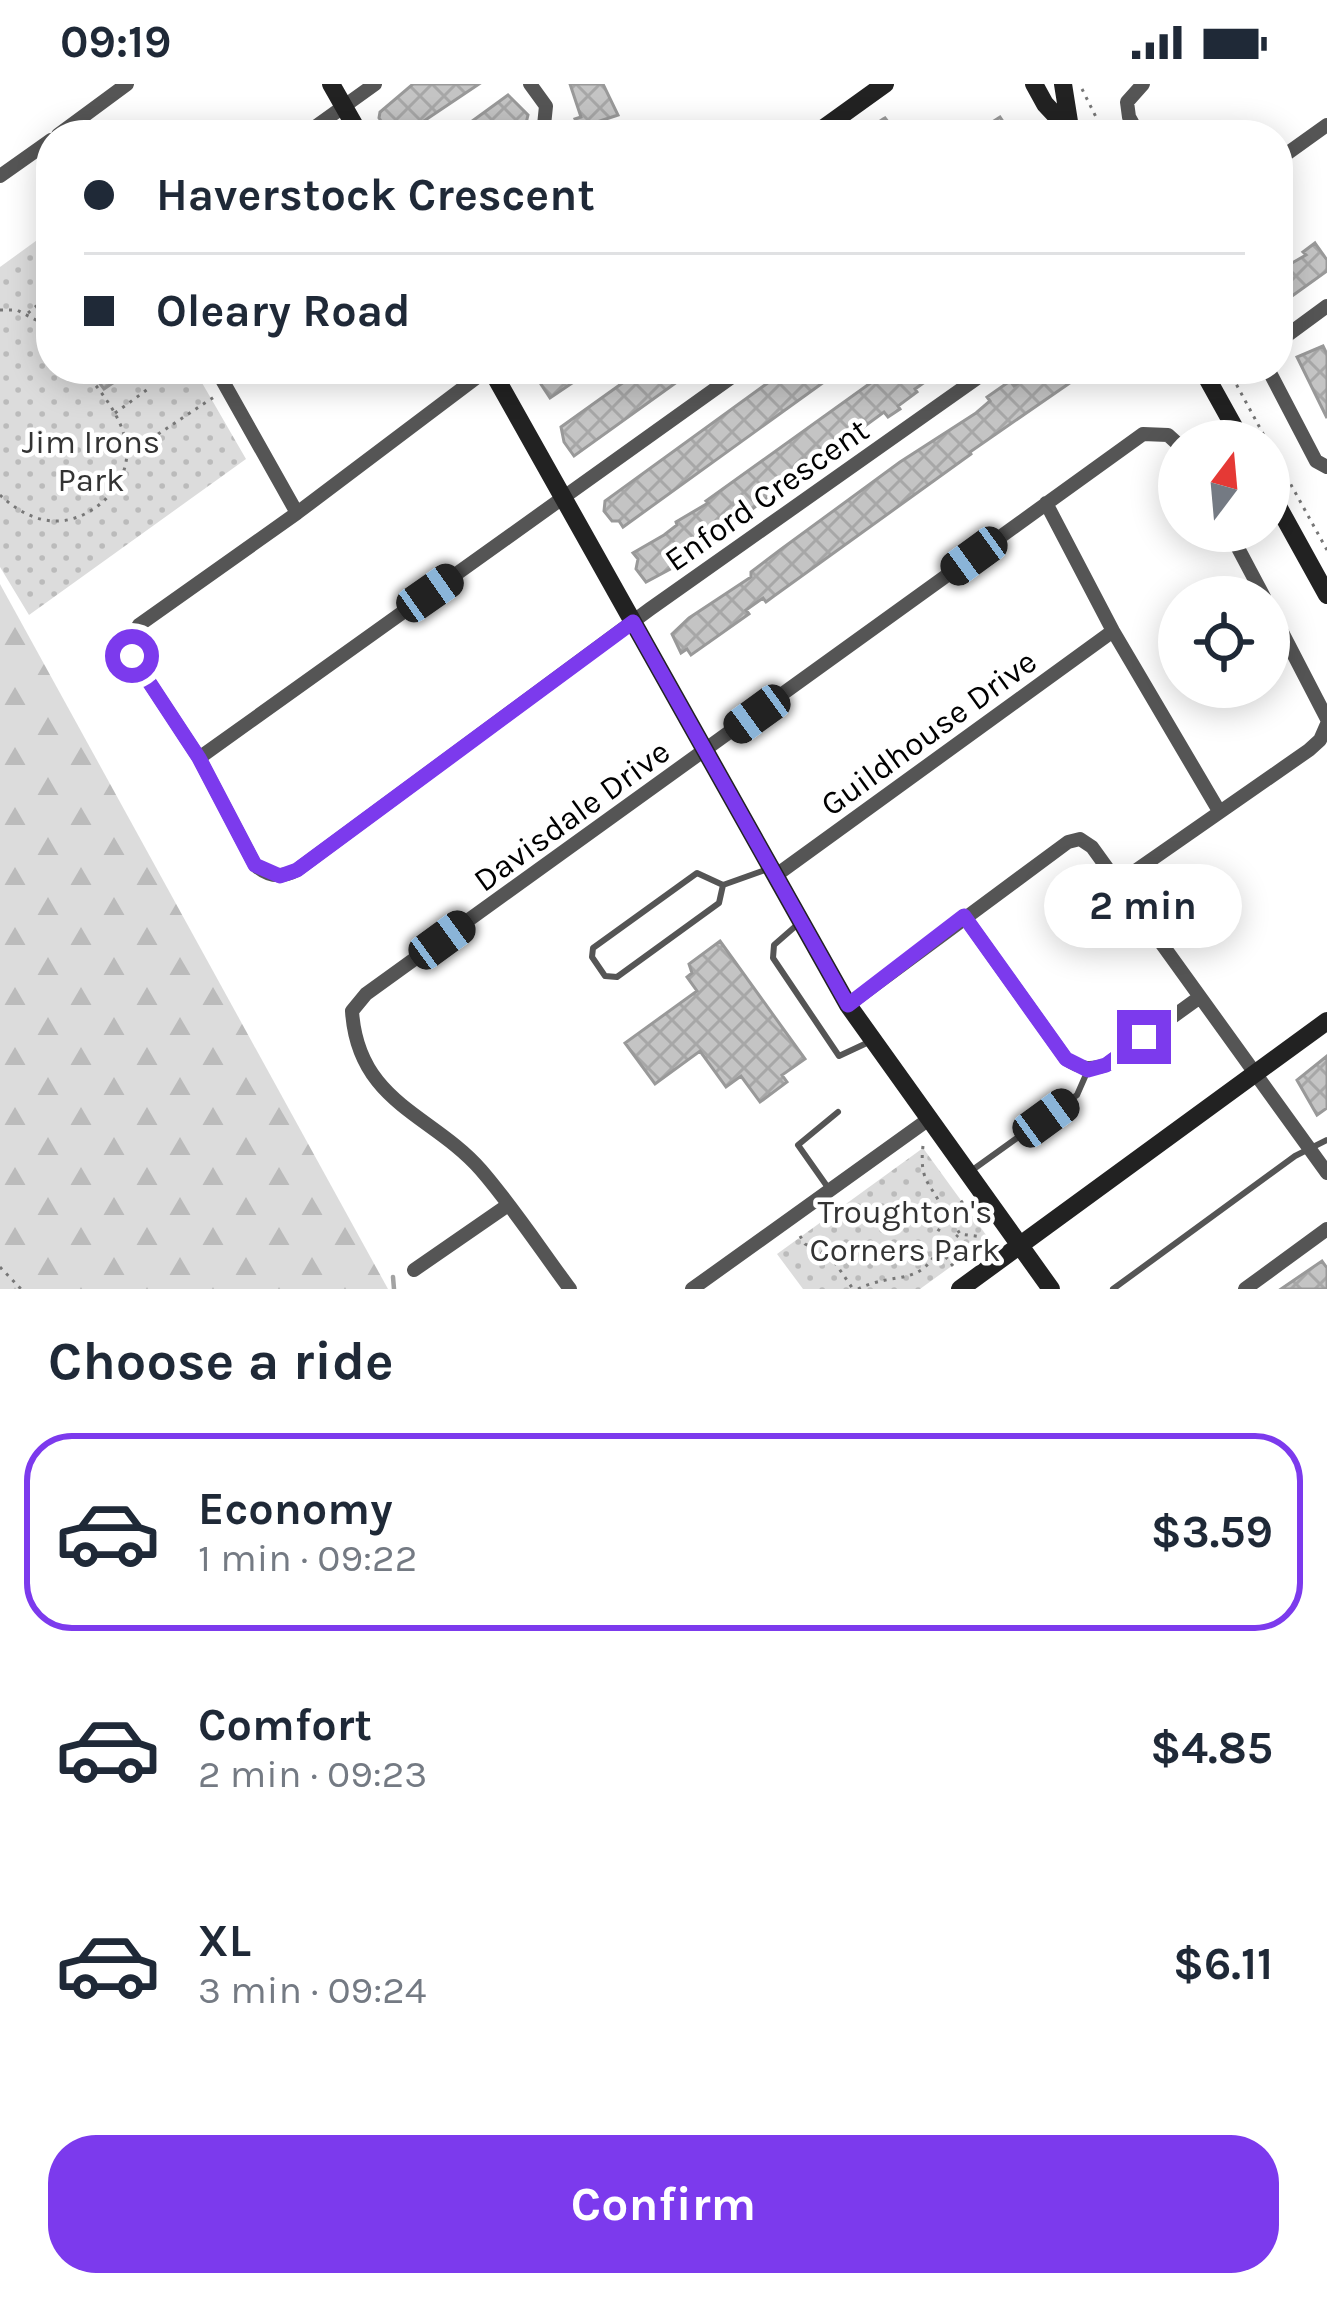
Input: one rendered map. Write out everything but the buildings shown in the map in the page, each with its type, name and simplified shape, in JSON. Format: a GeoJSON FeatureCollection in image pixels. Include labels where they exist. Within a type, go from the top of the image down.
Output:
{"type":"FeatureCollection","features":[{"type":"Feature","properties":{"kind":"street"},"geometry":{"type":"LineString","coordinates":[[87,120],[127,84]]}},
{"type":"Feature","properties":{"kind":"street"},"geometry":{"type":"LineString","coordinates":[[331,84],[352,120]]}},
{"type":"Feature","properties":{"kind":"street"},"geometry":{"type":"LineString","coordinates":[[325,120],[375,84]]}},
{"type":"Feature","properties":{"kind":"street"},"geometry":{"type":"LineString","coordinates":[[530,84],[546,106],[545,120]]}},
{"type":"Feature","properties":{"kind":"street"},"geometry":{"type":"LineString","coordinates":[[835,120],[885,84]]}},
{"type":"Feature","properties":{"kind":"street"},"geometry":{"type":"LineString","coordinates":[[1034,84],[1061,120]]}},
{"type":"Feature","properties":{"kind":"street"},"geometry":{"type":"LineString","coordinates":[[1063,84],[1070,120]]}},
{"type":"Feature","properties":{"kind":"street"},"geometry":{"type":"LineString","coordinates":[[1131,120],[1127,102],[1143,84]]}},
{"type":"Feature","properties":{"kind":"street"},"geometry":{"type":"LineString","coordinates":[[1293,149],[1327,125]]}},
{"type":"Feature","properties":{"kind":"street"},"geometry":{"type":"LineString","coordinates":[[0,176],[36,150]]}},
{"type":"Feature","properties":{"kind":"street"},"geometry":{"type":"LineString","coordinates":[[1293,331],[1327,307]]}},
{"type":"Feature","properties":{"kind":"street"},"geometry":{"type":"LineString","coordinates":[[226,384],[297,513]]}},
{"type":"Feature","properties":{"kind":"street"},"geometry":{"type":"LineString","coordinates":[[470,384],[139,625],[130,638],[132,656],[199,758],[722,384]]}},
{"type":"Feature","properties":{"kind":"street"},"geometry":{"type":"LineString","coordinates":[[499,384],[848,1005],[1051,1289]]}},
{"type":"Feature","properties":{"kind":"street","name":"Enford Crescent"},"geometry":{"type":"LineString","coordinates":[[199,758],[255,865],[271,875],[289,874],[969,384]]}},
{"type":"Feature","properties":{"kind":"street"},"geometry":{"type":"LineString","coordinates":[[1210,384],[1230,420]]}},
{"type":"Feature","properties":{"kind":"street"},"geometry":{"type":"LineString","coordinates":[[1276,384],[1316,460],[1327,467]]}},
{"type":"Feature","properties":{"kind":"street","name":"Davisdale Drive"},"geometry":{"type":"LineString","coordinates":[[570,1289],[478,1166],[389,1098],[353,1032],[352,1011],[367,994],[1046,503],[1143,434],[1158,435]]}},
{"type":"Feature","properties":{"kind":"street"},"geometry":{"type":"LineString","coordinates":[[1046,503],[1114,632],[1219,812]]}},
{"type":"Feature","properties":{"kind":"street"},"geometry":{"type":"LineString","coordinates":[[1290,528],[1327,595]]}},
{"type":"Feature","properties":{"kind":"street","name":"Guildhouse Drive"},"geometry":{"type":"LineString","coordinates":[[773,872],[1114,632]]}},
{"type":"Feature","properties":{"kind":"street"},"geometry":{"type":"LineString","coordinates":[[1118,884],[1320,740],[1327,722],[1290,649]]}},
{"type":"Feature","properties":{"kind":"street"},"geometry":{"type":"LineString","coordinates":[[848,1005],[964,916],[1068,842],[1080,839],[1092,847],[1327,1173]]}},
{"type":"Feature","properties":{"kind":"street"},"geometry":{"type":"LineString","coordinates":[[964,916],[1066,1059],[1088,1070],[1106,1065],[1200,997]]}},
{"type":"Feature","properties":{"kind":"street"},"geometry":{"type":"LineString","coordinates":[[960,1289],[1327,1021]]}},
{"type":"Feature","properties":{"kind":"street"},"geometry":{"type":"LineString","coordinates":[[692,1289],[929,1119]]}},
{"type":"Feature","properties":{"kind":"street"},"geometry":{"type":"LineString","coordinates":[[414,1270],[508,1205]]}},
{"type":"Feature","properties":{"kind":"street"},"geometry":{"type":"LineString","coordinates":[[1245,1289],[1327,1229]]}},
{"type":"Feature","properties":{"kind":"lane"},"geometry":{"type":"LineString","coordinates":[[723,884],[718,903],[616,977],[605,976],[592,956],[593,948],[697,873],[723,884],[773,872]]}},
{"type":"Feature","properties":{"kind":"lane"},"geometry":{"type":"LineString","coordinates":[[801,922],[782,934],[774,945],[773,958],[839,1055],[872,1040]]}},
{"type":"Feature","properties":{"kind":"lane"},"geometry":{"type":"LineString","coordinates":[[968,1174],[1077,1095],[1088,1070]]}},
{"type":"Feature","properties":{"kind":"lane"},"geometry":{"type":"LineString","coordinates":[[829,1190],[798,1145],[838,1112]]}},
{"type":"Feature","properties":{"kind":"lane"},"geometry":{"type":"LineString","coordinates":[[1113,1289],[1295,1156],[1327,1140]]}},
{"type":"Feature","properties":{"kind":"path"},"geometry":{"type":"LineString","coordinates":[[1079,84],[1098,120]]}},
{"type":"Feature","properties":{"kind":"path"},"geometry":{"type":"LineString","coordinates":[[27,314],[36,306]]}},
{"type":"Feature","properties":{"kind":"path"},"geometry":{"type":"LineString","coordinates":[[0,310],[36,319]]}},
{"type":"Feature","properties":{"kind":"path"},"geometry":{"type":"LineString","coordinates":[[0,495],[15,508],[44,520],[62,521],[81,516],[115,489],[127,455],[126,442],[93,384]]}},
{"type":"Feature","properties":{"kind":"path"},"geometry":{"type":"LineString","coordinates":[[1236,384],[1256,420]]}},
{"type":"Feature","properties":{"kind":"path"},"geometry":{"type":"LineString","coordinates":[[114,414],[148,388]]}},
{"type":"Feature","properties":{"kind":"path"},"geometry":{"type":"LineString","coordinates":[[127,455],[214,397]]}},
{"type":"Feature","properties":{"kind":"path"},"geometry":{"type":"LineString","coordinates":[[1290,483],[1327,550]]}},
{"type":"Feature","properties":{"kind":"path"},"geometry":{"type":"LineString","coordinates":[[923,1146],[921,1173],[948,1220],[960,1234],[990,1238]]}},
{"type":"Feature","properties":{"kind":"path"},"geometry":{"type":"LineString","coordinates":[[953,1267],[938,1229],[963,1201]]}},
{"type":"Feature","properties":{"kind":"path"},"geometry":{"type":"LineString","coordinates":[[800,1236],[805,1244],[831,1257],[856,1289],[920,1275],[944,1245],[960,1234]]}},
{"type":"Feature","properties":{"kind":"path"},"geometry":{"type":"LineString","coordinates":[[0,1267],[21,1289]]}},
{"type":"Feature","properties":{"kind":"green space","name":"Jim Irons Park"},"geometry":{"type":"Polygon","coordinates":[[[36,241],[36,384],[203,384],[246,459],[29,615],[0,567],[0,267],[36,241]]]}},
{"type":"Feature","properties":{"kind":"green space"},"geometry":{"type":"Polygon","coordinates":[[[0,584],[388,1289],[0,1289],[0,584]]]}},
{"type":"Feature","properties":{"kind":"green space","name":"Troughton's Corners Park"},"geometry":{"type":"Polygon","coordinates":[[[923,1148],[989,1239],[920,1289],[803,1289],[777,1254],[923,1148]]]}},
{"type":"Feature","properties":{"kind":"waterway"},"geometry":{"type":"LineString","coordinates":[[393,1277],[394,1289]]}},
{"type":"Feature","properties":{"kind":"route"},"geometry":{"type":"LineString","coordinates":[[132,656],[199,758],[255,865],[280,876],[297,870],[633,622],[848,1005],[964,916],[1066,1059],[1076,1066],[1088,1070],[1106,1065],[1144,1037]]}}]}
